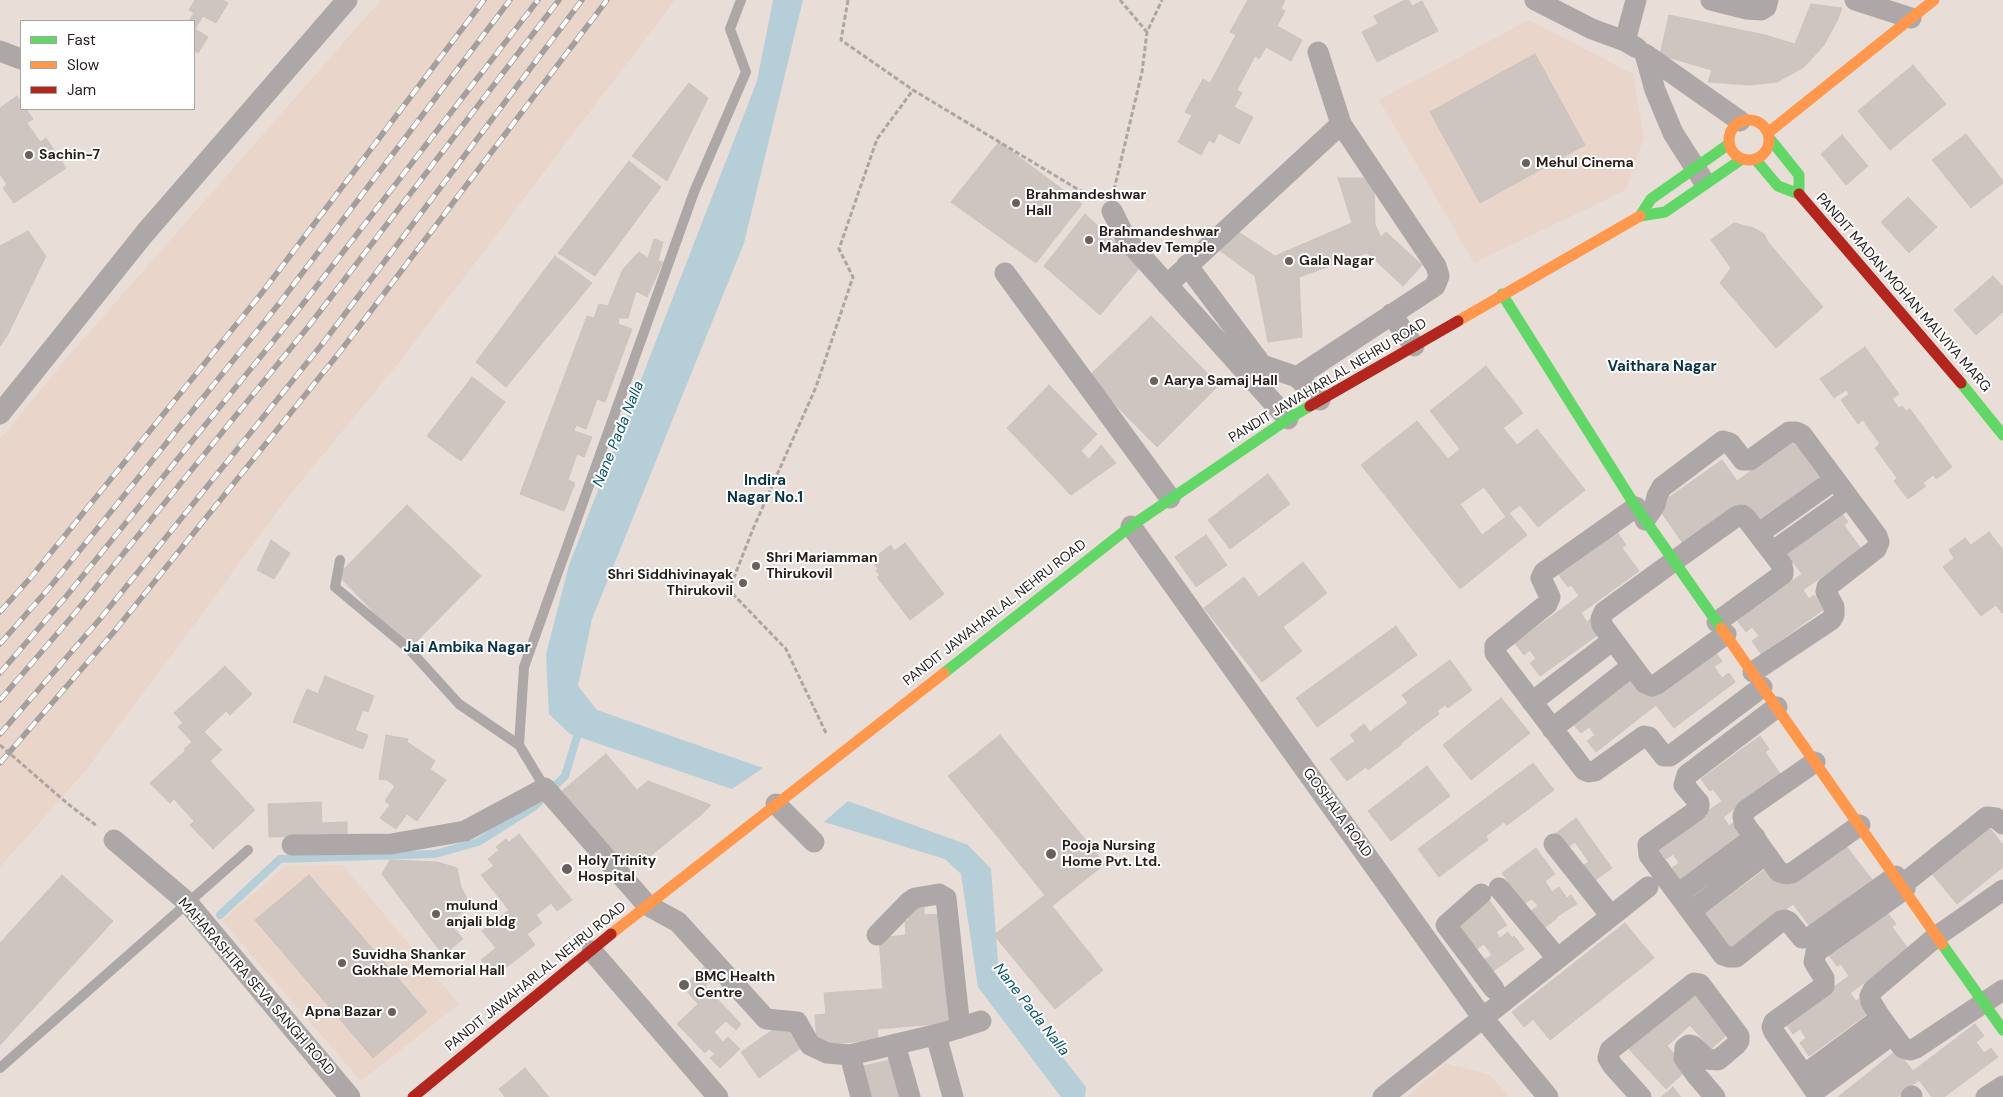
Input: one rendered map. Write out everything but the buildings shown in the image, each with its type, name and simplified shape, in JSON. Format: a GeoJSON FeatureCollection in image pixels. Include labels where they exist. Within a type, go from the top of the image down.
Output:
{"type":"FeatureCollection","features":[{"type":"Feature","properties":{"kind":"street"},"geometry":{"type":"LineString","coordinates":[[1534,0],[1592,29],[1625,41],[1740,122]]}},
{"type":"Feature","properties":{"kind":"street"},"geometry":{"type":"LineString","coordinates":[[1625,41],[1636,0]]}},
{"type":"Feature","properties":{"kind":"street"},"geometry":{"type":"LineString","coordinates":[[1711,0],[1761,10],[1766,7],[1768,0]]}},
{"type":"Feature","properties":{"kind":"street"},"geometry":{"type":"LineString","coordinates":[[1855,0],[1911,18]]}},
{"type":"Feature","properties":{"kind":"street"},"geometry":{"type":"LineString","coordinates":[[1640,216],[1651,199],[1700,176],[1742,159],[1755,159],[1766,152],[1769,136],[1934,0]]}},
{"type":"Feature","properties":{"kind":"street"},"geometry":{"type":"LineString","coordinates":[[0,414],[145,233],[337,4]]}},
{"type":"Feature","properties":{"kind":"street"},"geometry":{"type":"LineString","coordinates":[[0,51],[20,59]]}},
{"type":"Feature","properties":{"kind":"street"},"geometry":{"type":"LineString","coordinates":[[1296,377],[1435,286],[1439,276],[1436,266],[1341,124],[1318,52]]}},
{"type":"Feature","properties":{"kind":"street"},"geometry":{"type":"LineString","coordinates":[[1645,54],[1655,90],[1673,133],[1700,176]]}},
{"type":"Feature","properties":{"kind":"street"},"geometry":{"type":"LineString","coordinates":[[1640,216],[1665,212],[1729,144],[1731,131],[1740,122],[1747,119],[1760,122],[1799,175],[1799,194],[1778,186],[1755,159]]}},
{"type":"Feature","properties":{"kind":"street"},"geometry":{"type":"LineString","coordinates":[[1167,285],[1341,124]]}},
{"type":"Feature","properties":{"kind":"street"},"geometry":{"type":"LineString","coordinates":[[1729,144],[1732,150],[1742,159]]}},
{"type":"Feature","properties":{"kind":"street","name":"PANDIT MADAN MOHAN MALVIYA MARG"},"geometry":{"type":"LineString","coordinates":[[1799,194],[1970,393],[2003,435]]}},
{"type":"Feature","properties":{"kind":"street"},"geometry":{"type":"LineString","coordinates":[[1112,210],[1126,239],[1288,419]]}},
{"type":"Feature","properties":{"kind":"street","name":"PANDIT JAWAHARLAL NEHRU ROAD"},"geometry":{"type":"LineString","coordinates":[[413,1097],[647,905],[1131,526],[1288,419],[1640,216]]}},
{"type":"Feature","properties":{"kind":"street"},"geometry":{"type":"LineString","coordinates":[[1187,265],[1262,365],[1296,377],[1320,400]]}},
{"type":"Feature","properties":{"kind":"street"},"geometry":{"type":"LineString","coordinates":[[1005,273],[1170,498]]}},
{"type":"Feature","properties":{"kind":"street"},"geometry":{"type":"LineString","coordinates":[[1502,294],[1641,513],[2003,1030]]}},
{"type":"Feature","properties":{"kind":"street"},"geometry":{"type":"LineString","coordinates":[[1391,314],[1414,346]]}},
{"type":"Feature","properties":{"kind":"street"},"geometry":{"type":"LineString","coordinates":[[1789,432],[1796,432],[1802,435],[1834,480],[1877,536],[1879,542],[1876,548],[1827,587],[1826,592],[1834,607],[1834,615],[1831,620],[1757,680],[1670,756],[1664,756],[1649,737],[1644,736],[1594,772],[1584,770],[1495,653],[1495,646],[1548,604],[1550,598],[1541,578],[1544,572],[1655,505],[1662,487],[1723,442],[1730,443],[1743,460],[1750,460],[1789,432]]}},
{"type":"Feature","properties":{"kind":"street"},"geometry":{"type":"LineString","coordinates":[[1758,534],[1834,480]]}},
{"type":"Feature","properties":{"kind":"street"},"geometry":{"type":"LineString","coordinates":[[1772,552],[1848,498]]}},
{"type":"Feature","properties":{"kind":"street"},"geometry":{"type":"LineString","coordinates":[[1742,515],[1746,518],[1772,552],[1782,565],[1782,574],[1657,684],[1652,686],[1645,683],[1602,625],[1601,618],[1604,612],[1737,516],[1742,515]]}},
{"type":"Feature","properties":{"kind":"street","name":"GOSHALA ROAD"},"geometry":{"type":"LineString","coordinates":[[1131,526],[1478,1011],[1548,1097]]}},
{"type":"Feature","properties":{"kind":"street"},"geometry":{"type":"LineString","coordinates":[[1532,702],[1613,640]]}},
{"type":"Feature","properties":{"kind":"street"},"geometry":{"type":"LineString","coordinates":[[1552,729],[1632,666]]}},
{"type":"Feature","properties":{"kind":"street"},"geometry":{"type":"LineString","coordinates":[[1777,707],[1687,775],[1684,784],[1699,803],[1699,807],[1648,845],[1649,855],[1723,955],[1729,957],[1736,957],[1781,921],[1785,920],[1789,922],[1802,938],[1809,938],[1901,883]]}},
{"type":"Feature","properties":{"kind":"street"},"geometry":{"type":"LineString","coordinates":[[1815,762],[1746,810],[1743,816],[1744,823],[1760,846],[1779,872],[1792,873],[1860,825]]}},
{"type":"Feature","properties":{"kind":"street"},"geometry":{"type":"LineString","coordinates":[[292,845],[391,844],[465,831],[545,788],[647,905],[678,922],[766,1019],[797,1022],[810,1045],[827,1053],[850,1055],[936,1035],[981,1021]]}},
{"type":"Feature","properties":{"kind":"street"},"geometry":{"type":"LineString","coordinates":[[776,804],[814,842]]}},
{"type":"Feature","properties":{"kind":"street"},"geometry":{"type":"LineString","coordinates":[[1887,1026],[1813,1088],[1772,1027],[1774,1022],[1824,986],[1824,978],[1814,962],[1816,952],[1987,817],[1996,818],[2003,824]]}},
{"type":"Feature","properties":{"kind":"street","name":"MAHARASHTRA SEVA SANGH ROAD"},"geometry":{"type":"LineString","coordinates":[[109,836],[187,902],[350,1097]]}},
{"type":"Feature","properties":{"kind":"street"},"geometry":{"type":"LineString","coordinates":[[1554,844],[1610,916]]}},
{"type":"Feature","properties":{"kind":"street"},"geometry":{"type":"LineString","coordinates":[[1678,894],[1760,846]]}},
{"type":"Feature","properties":{"kind":"street"},"geometry":{"type":"LineString","coordinates":[[1690,911],[1760,846]]}},
{"type":"Feature","properties":{"kind":"street"},"geometry":{"type":"LineString","coordinates":[[1478,1011],[1494,989],[1610,916],[1648,887]]}},
{"type":"Feature","properties":{"kind":"street"},"geometry":{"type":"LineString","coordinates":[[2003,890],[1937,936],[1873,990],[1870,996],[1871,1002],[1903,1048],[1910,1050],[1916,1048],[2003,990]]}},
{"type":"Feature","properties":{"kind":"street"},"geometry":{"type":"LineString","coordinates":[[1494,989],[1446,925],[1490,891],[1548,956]]}},
{"type":"Feature","properties":{"kind":"street"},"geometry":{"type":"LineString","coordinates":[[877,935],[915,898],[939,894],[946,898],[960,1028]]}},
{"type":"Feature","properties":{"kind":"street"},"geometry":{"type":"LineString","coordinates":[[592,951],[718,1097]]}},
{"type":"Feature","properties":{"kind":"street"},"geometry":{"type":"LineString","coordinates":[[1383,1097],[1478,1011],[1548,956]]}},
{"type":"Feature","properties":{"kind":"street"},"geometry":{"type":"LineString","coordinates":[[1641,1097],[1613,1066],[1608,1058],[1610,1050],[1694,983],[1700,984],[1739,1036],[1739,1041],[1736,1045],[1718,1060],[1707,1059],[1693,1046],[1685,1048],[1684,1058],[1716,1097]]}},
{"type":"Feature","properties":{"kind":"street"},"geometry":{"type":"LineString","coordinates":[[936,1035],[953,1097]]}},
{"type":"Feature","properties":{"kind":"street"},"geometry":{"type":"LineString","coordinates":[[895,1044],[910,1097]]}},
{"type":"Feature","properties":{"kind":"street"},"geometry":{"type":"LineString","coordinates":[[850,1055],[861,1097]]}},
{"type":"Feature","properties":{"kind":"street"},"geometry":{"type":"LineString","coordinates":[[1986,1097],[2003,1086]]}},
{"type":"Feature","properties":{"kind":"lane"},"geometry":{"type":"LineString","coordinates":[[519,746],[524,667],[694,192],[746,72],[730,30],[741,0]]}},
{"type":"Feature","properties":{"kind":"lane"},"geometry":{"type":"LineString","coordinates":[[340,560],[336,587],[409,649],[459,704],[519,746],[545,788]]}},
{"type":"Feature","properties":{"kind":"lane"},"geometry":{"type":"LineString","coordinates":[[0,1068],[248,850]]}},
{"type":"Feature","properties":{"kind":"path"},"geometry":{"type":"LineString","coordinates":[[848,0],[841,40],[913,90],[1112,210],[1114,181],[1142,72],[1147,32],[1162,0]]}},
{"type":"Feature","properties":{"kind":"path"},"geometry":{"type":"LineString","coordinates":[[1120,0],[1147,32]]}},
{"type":"Feature","properties":{"kind":"path"},"geometry":{"type":"LineString","coordinates":[[837,756],[786,649],[729,590],[753,528],[816,388],[853,277],[839,249],[876,139],[913,90]]}},
{"type":"Feature","properties":{"kind":"path"},"geometry":{"type":"LineString","coordinates":[[0,745],[68,804],[109,836]]}},
{"type":"Feature","properties":{"kind":"shaded area"},"geometry":{"type":"Polygon","coordinates":[[[381,0],[675,0],[401,360],[289,496],[87,769],[0,867],[0,439],[72,352],[381,0]]]}},
{"type":"Feature","properties":{"kind":"shaded area","name":"Mehul Cinema"},"geometry":{"type":"Polygon","coordinates":[[[1529,20],[1633,74],[1644,137],[1626,190],[1474,263],[1379,100],[1529,20]]]}},
{"type":"Feature","properties":{"kind":"shaded area","name":"Suvidha Shankar Gokhale Memorial Hall"},"geometry":{"type":"Polygon","coordinates":[[[343,865],[459,1004],[361,1081],[222,921],[285,866],[343,865]]]}},
{"type":"Feature","properties":{"kind":"shaded area"},"geometry":{"type":"Polygon","coordinates":[[[1445,1063],[1490,1075],[1509,1097],[1407,1097],[1445,1063]]]}},
{"type":"Feature","properties":{"kind":"water"},"geometry":{"type":"Polygon","coordinates":[[[773,0],[803,0],[744,243],[592,619],[578,686],[597,710],[763,768],[732,789],[570,734],[549,714],[546,654],[569,565],[757,81],[773,0]]]}},
{"type":"Feature","properties":{"kind":"water"},"geometry":{"type":"Polygon","coordinates":[[[848,801],[968,845],[991,869],[999,976],[1086,1087],[1085,1097],[1061,1097],[978,987],[961,874],[945,859],[824,822],[848,801]]]}},
{"type":"Feature","properties":{"kind":"waterway"},"geometry":{"type":"LineString","coordinates":[[220,915],[280,859],[435,854],[478,842],[535,806],[565,776],[580,727]]}},
{"type":"Feature","properties":{"kind":"railway"},"geometry":{"type":"LineString","coordinates":[[0,612],[32,576],[261,294],[484,0]]}},
{"type":"Feature","properties":{"kind":"railway"},"geometry":{"type":"LineString","coordinates":[[0,644],[50,587],[278,305],[510,0]]}},
{"type":"Feature","properties":{"kind":"railway"},"geometry":{"type":"LineString","coordinates":[[0,673],[64,599],[292,318],[538,0]]}},
{"type":"Feature","properties":{"kind":"railway"},"geometry":{"type":"LineString","coordinates":[[0,700],[75,613],[308,327],[559,0]]}},
{"type":"Feature","properties":{"kind":"railway"},"geometry":{"type":"LineString","coordinates":[[0,734],[100,619],[323,343],[582,0]]}},
{"type":"Feature","properties":{"kind":"railway"},"geometry":{"type":"LineString","coordinates":[[0,763],[113,633],[339,353],[607,0]]}},
{"type":"Feature","properties":{"kind":"traffic: fast"},"geometry":{"type":"LineString","coordinates":[[1755,159],[1778,186],[1799,194],[1799,175],[1770,139]]}},
{"type":"Feature","properties":{"kind":"traffic: fast"},"geometry":{"type":"LineString","coordinates":[[1729,144],[1651,199],[1640,216],[1665,212],[1742,159]]}},
{"type":"Feature","properties":{"kind":"traffic: fast"},"geometry":{"type":"LineString","coordinates":[[1502,294],[1636,507],[1721,628]]}},
{"type":"Feature","properties":{"kind":"traffic: fast"},"geometry":{"type":"LineString","coordinates":[[1961,383],[2003,435]]}},
{"type":"Feature","properties":{"kind":"traffic: fast"},"geometry":{"type":"LineString","coordinates":[[944,673],[1131,526],[1310,406]]}},
{"type":"Feature","properties":{"kind":"traffic: fast"},"geometry":{"type":"LineString","coordinates":[[1942,944],[2003,1030]]}},
{"type":"Feature","properties":{"kind":"traffic: slow"},"geometry":{"type":"LineString","coordinates":[[1769,132],[1934,0]]}},
{"type":"Feature","properties":{"kind":"traffic: slow"},"geometry":{"type":"LineString","coordinates":[[1753,120],[1760,123],[1766,129],[1769,140],[1768,148],[1760,157],[1753,160],[1745,160],[1738,157],[1730,148],[1729,136],[1732,129],[1741,121],[1753,120]]}},
{"type":"Feature","properties":{"kind":"traffic: slow"},"geometry":{"type":"LineString","coordinates":[[1458,321],[1640,216]]}},
{"type":"Feature","properties":{"kind":"traffic: slow"},"geometry":{"type":"LineString","coordinates":[[1721,628],[1942,944]]}},
{"type":"Feature","properties":{"kind":"traffic: slow"},"geometry":{"type":"LineString","coordinates":[[611,934],[944,673]]}},
{"type":"Feature","properties":{"kind":"traffic: jam"},"geometry":{"type":"LineString","coordinates":[[1799,194],[1961,383]]}},
{"type":"Feature","properties":{"kind":"traffic: jam"},"geometry":{"type":"LineString","coordinates":[[1310,406],[1458,321]]}},
{"type":"Feature","properties":{"kind":"traffic: jam"},"geometry":{"type":"LineString","coordinates":[[413,1097],[611,934]]}},
{"type":"Feature","properties":{"kind":"place","name":"Sachin-7"},"geometry":{"type":"Point","coordinates":[29,155]}},
{"type":"Feature","properties":{"kind":"place","name":"Mehul Cinema"},"geometry":{"type":"Point","coordinates":[1526,163]}},
{"type":"Feature","properties":{"kind":"place","name":"Brahmandeshwar Hall"},"geometry":{"type":"Point","coordinates":[1016,203]}},
{"type":"Feature","properties":{"kind":"place","name":"Brahmandeshwar Mahadev Temple"},"geometry":{"type":"Point","coordinates":[1089,240]}},
{"type":"Feature","properties":{"kind":"place","name":"Gala Nagar"},"geometry":{"type":"Point","coordinates":[1289,261]}},
{"type":"Feature","properties":{"kind":"place","name":"Aarya Samaj Hall"},"geometry":{"type":"Point","coordinates":[1154,381]}},
{"type":"Feature","properties":{"kind":"place","name":"Shri Mariamman Thirukovil"},"geometry":{"type":"Point","coordinates":[756,566]}},
{"type":"Feature","properties":{"kind":"place","name":"Shri Siddhivinayak Thirukovil"},"geometry":{"type":"Point","coordinates":[743,583]}},
{"type":"Feature","properties":{"kind":"place","name":"Pooja Nursing Home Pvt. Ltd."},"geometry":{"type":"Point","coordinates":[1051,854]}},
{"type":"Feature","properties":{"kind":"place","name":"Holy Trinity Hospital"},"geometry":{"type":"Point","coordinates":[567,869]}},
{"type":"Feature","properties":{"kind":"place","name":"mulund anjali bldg"},"geometry":{"type":"Point","coordinates":[436,914]}},
{"type":"Feature","properties":{"kind":"place","name":"Suvidha Shankar Gokhale Memorial Hall"},"geometry":{"type":"Point","coordinates":[342,963]}},
{"type":"Feature","properties":{"kind":"place","name":"BMC Health Centre"},"geometry":{"type":"Point","coordinates":[684,985]}},
{"type":"Feature","properties":{"kind":"place","name":"Apna Bazar"},"geometry":{"type":"Point","coordinates":[392,1012]}},
{"type":"Feature","properties":{"kind":"district","name":"Vaithara Nagar"},"geometry":{"type":"Point","coordinates":[1662,367]}},
{"type":"Feature","properties":{"kind":"district","name":"Indira Nagar No.1"},"geometry":{"type":"Point","coordinates":[765,490]}},
{"type":"Feature","properties":{"kind":"district","name":"Jai Ambika Nagar"},"geometry":{"type":"Point","coordinates":[467,648]}},
{"type":"Feature","properties":{"kind":"water label","name":"Nane Pada Nalla"},"geometry":{"type":"Point","coordinates":[619,434]}},
{"type":"Feature","properties":{"kind":"water label","name":"Nane Pada Nalla"},"geometry":{"type":"Point","coordinates":[1031,1010]}}]}
